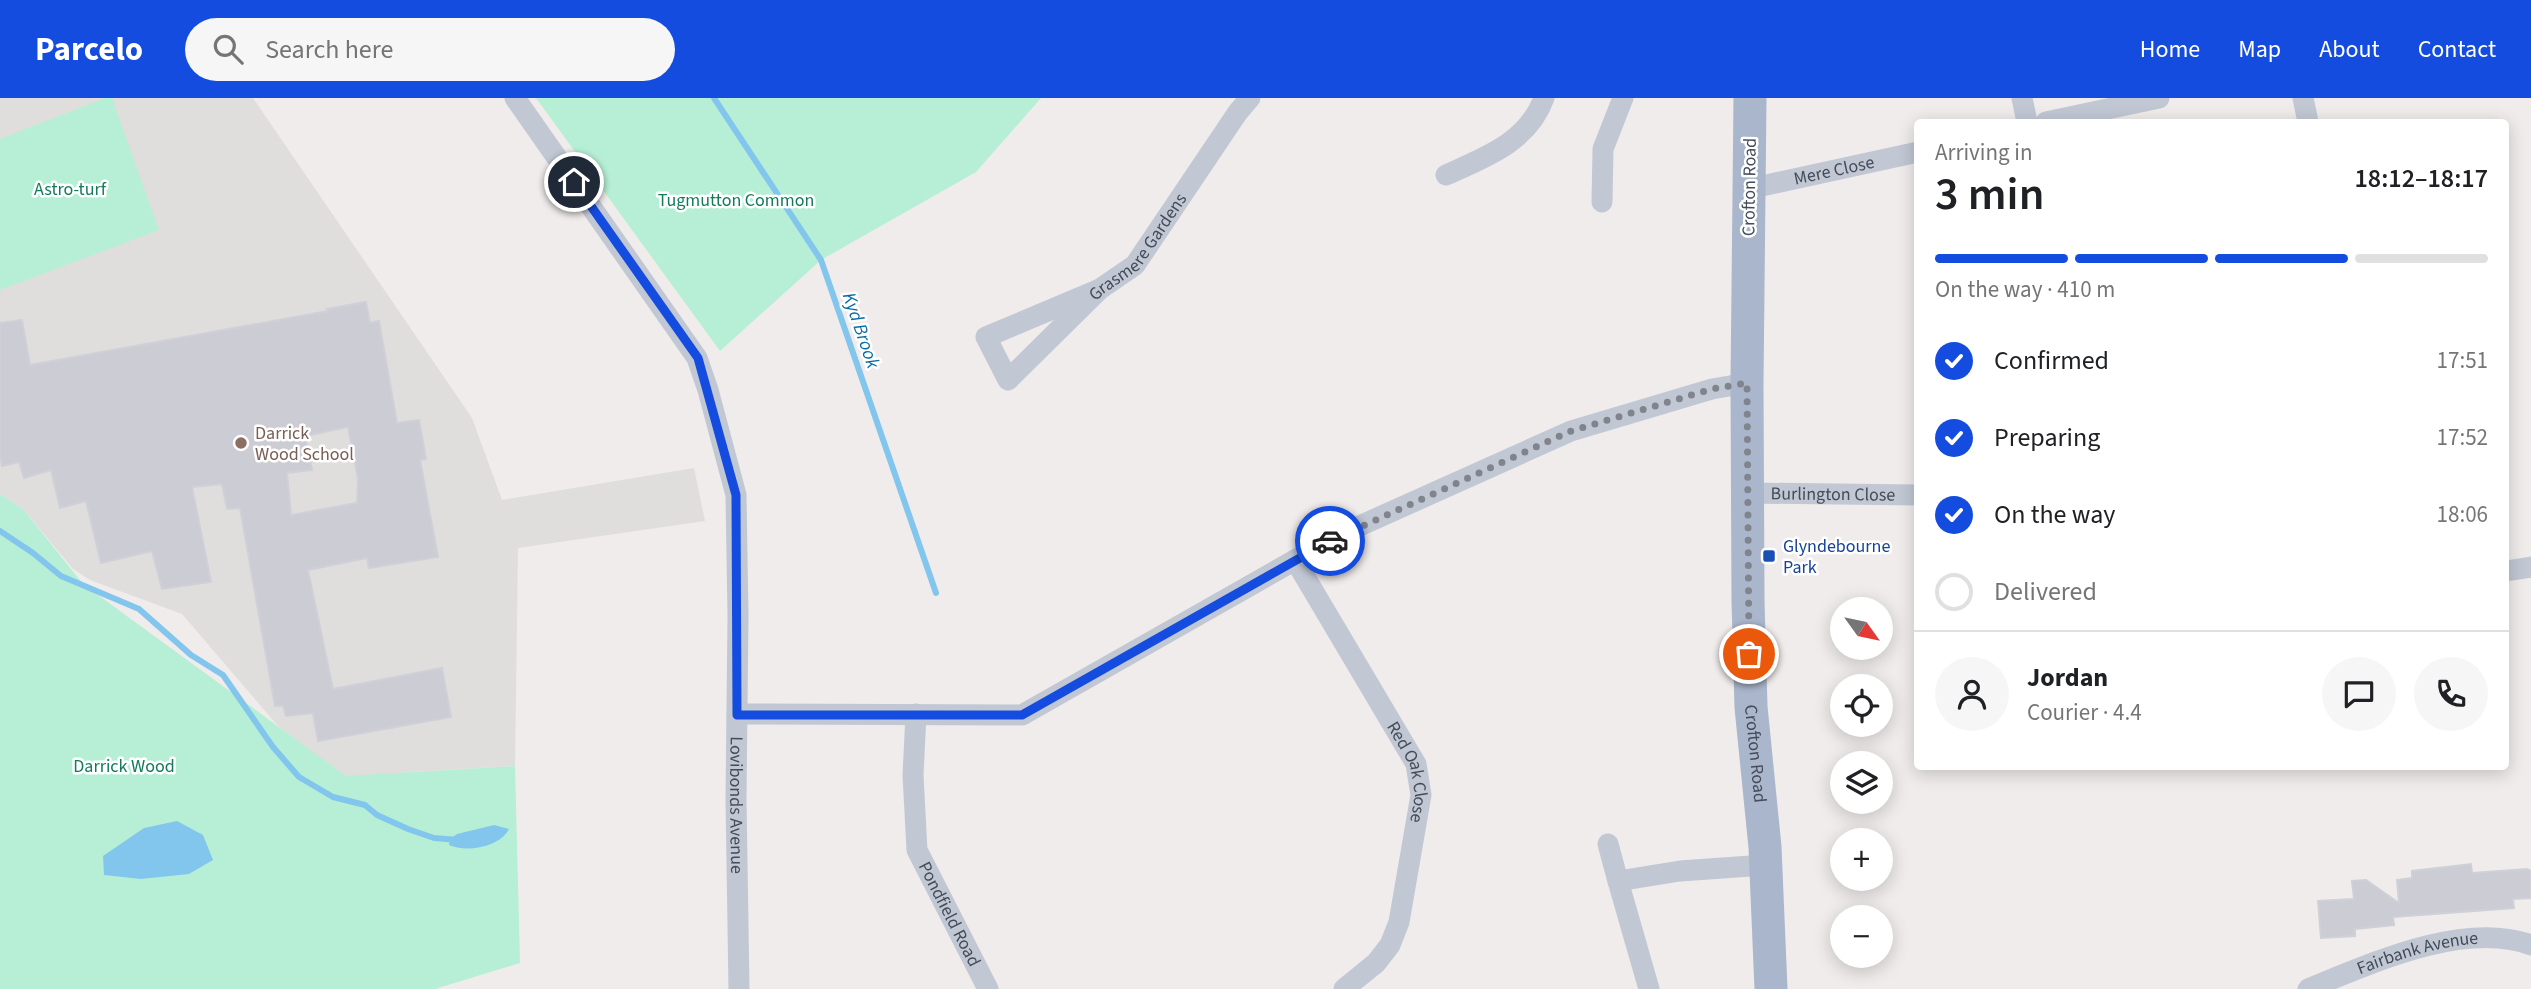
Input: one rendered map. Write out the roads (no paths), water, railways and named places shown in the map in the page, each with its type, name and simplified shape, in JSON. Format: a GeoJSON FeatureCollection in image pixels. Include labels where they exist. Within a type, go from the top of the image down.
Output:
{"type":"FeatureCollection","features":[{"type":"Feature","properties":{"kind":"main road","name":"Crofton Road"},"geometry":{"type":"LineString","coordinates":[[1751,98],[1747,383],[1751,706],[1765,865],[1771,989]]}},
{"type":"Feature","properties":{"kind":"street","name":"Lovibonds Avenue"},"geometry":{"type":"LineString","coordinates":[[515,98],[698,358],[736,495],[739,989]]}},
{"type":"Feature","properties":{"kind":"street","name":"Grasmere Gardens"},"geometry":{"type":"LineString","coordinates":[[1100,289],[986,337],[1008,380],[1100,289],[1135,265],[1238,111],[1250,98]]}},
{"type":"Feature","properties":{"kind":"street"},"geometry":{"type":"LineString","coordinates":[[1446,175],[1492,154],[1514,140],[1531,125],[1544,98]]}},
{"type":"Feature","properties":{"kind":"street"},"geometry":{"type":"LineString","coordinates":[[1602,201],[1603,149],[1623,98]]}},
{"type":"Feature","properties":{"kind":"street"},"geometry":{"type":"LineString","coordinates":[[2022,98],[2026,119]]}},
{"type":"Feature","properties":{"kind":"street"},"geometry":{"type":"LineString","coordinates":[[2060,119],[2159,98]]}},
{"type":"Feature","properties":{"kind":"street"},"geometry":{"type":"LineString","coordinates":[[2303,98],[2307,119]]}},
{"type":"Feature","properties":{"kind":"street","name":"Mere Close"},"geometry":{"type":"LineString","coordinates":[[1748,189],[1914,153]]}},
{"type":"Feature","properties":{"kind":"street"},"geometry":{"type":"LineString","coordinates":[[737,715],[1022,715],[1355,528],[1571,431],[1712,389],[1747,383]]}},
{"type":"Feature","properties":{"kind":"street","name":"Burlington Close"},"geometry":{"type":"LineString","coordinates":[[1747,493],[1914,495]]}},
{"type":"Feature","properties":{"kind":"street","name":"Red Oak Close"},"geometry":{"type":"LineString","coordinates":[[1294,560],[1416,764],[1421,795],[1399,922],[1390,945],[1376,963],[1344,989]]}},
{"type":"Feature","properties":{"kind":"street"},"geometry":{"type":"LineString","coordinates":[[2509,571],[2531,567]]}},
{"type":"Feature","properties":{"kind":"street","name":"Pondfield Road"},"geometry":{"type":"LineString","coordinates":[[916,714],[913,775],[917,850],[988,989]]}},
{"type":"Feature","properties":{"kind":"street"},"geometry":{"type":"LineString","coordinates":[[1608,844],[1649,989]]}},
{"type":"Feature","properties":{"kind":"street"},"geometry":{"type":"LineString","coordinates":[[1618,881],[1680,870],[1765,865]]}},
{"type":"Feature","properties":{"kind":"street","name":"Fairbank Avenue"},"geometry":{"type":"LineString","coordinates":[[2308,989],[2385,958],[2440,941],[2489,938],[2531,944]]}},
{"type":"Feature","properties":{"kind":"water"},"geometry":{"type":"Polygon","coordinates":[[[177,821],[203,835],[213,860],[189,874],[141,879],[104,875],[103,856],[144,828],[177,821]]]}},
{"type":"Feature","properties":{"kind":"water"},"geometry":{"type":"Polygon","coordinates":[[[494,825],[509,829],[491,844],[473,848],[449,845],[450,839],[457,834],[494,825]]]}},
{"type":"Feature","properties":{"kind":"waterway","name":"Kyd Brook"},"geometry":{"type":"LineString","coordinates":[[714,98],[821,260],[936,593]]}},
{"type":"Feature","properties":{"kind":"waterway"},"geometry":{"type":"LineString","coordinates":[[0,531],[61,576],[139,609],[191,655],[223,675],[273,747],[299,777],[333,797],[365,805],[377,815],[408,829],[434,838],[458,840]]}},
{"type":"Feature","properties":{"kind":"place","name":"Darrick Wood School"},"geometry":{"type":"Point","coordinates":[241,443]}},
{"type":"Feature","properties":{"kind":"place","name":"Glyndebourne Park"},"geometry":{"type":"Point","coordinates":[1769,556]}},
{"type":"Feature","properties":{"kind":"park label","name":"Astro-turf"},"geometry":{"type":"Point","coordinates":[70,189]}},
{"type":"Feature","properties":{"kind":"park label","name":"Tugmutton Common"},"geometry":{"type":"Point","coordinates":[736,200]}},
{"type":"Feature","properties":{"kind":"park label","name":"Darrick Wood"},"geometry":{"type":"Point","coordinates":[124,766]}}]}
